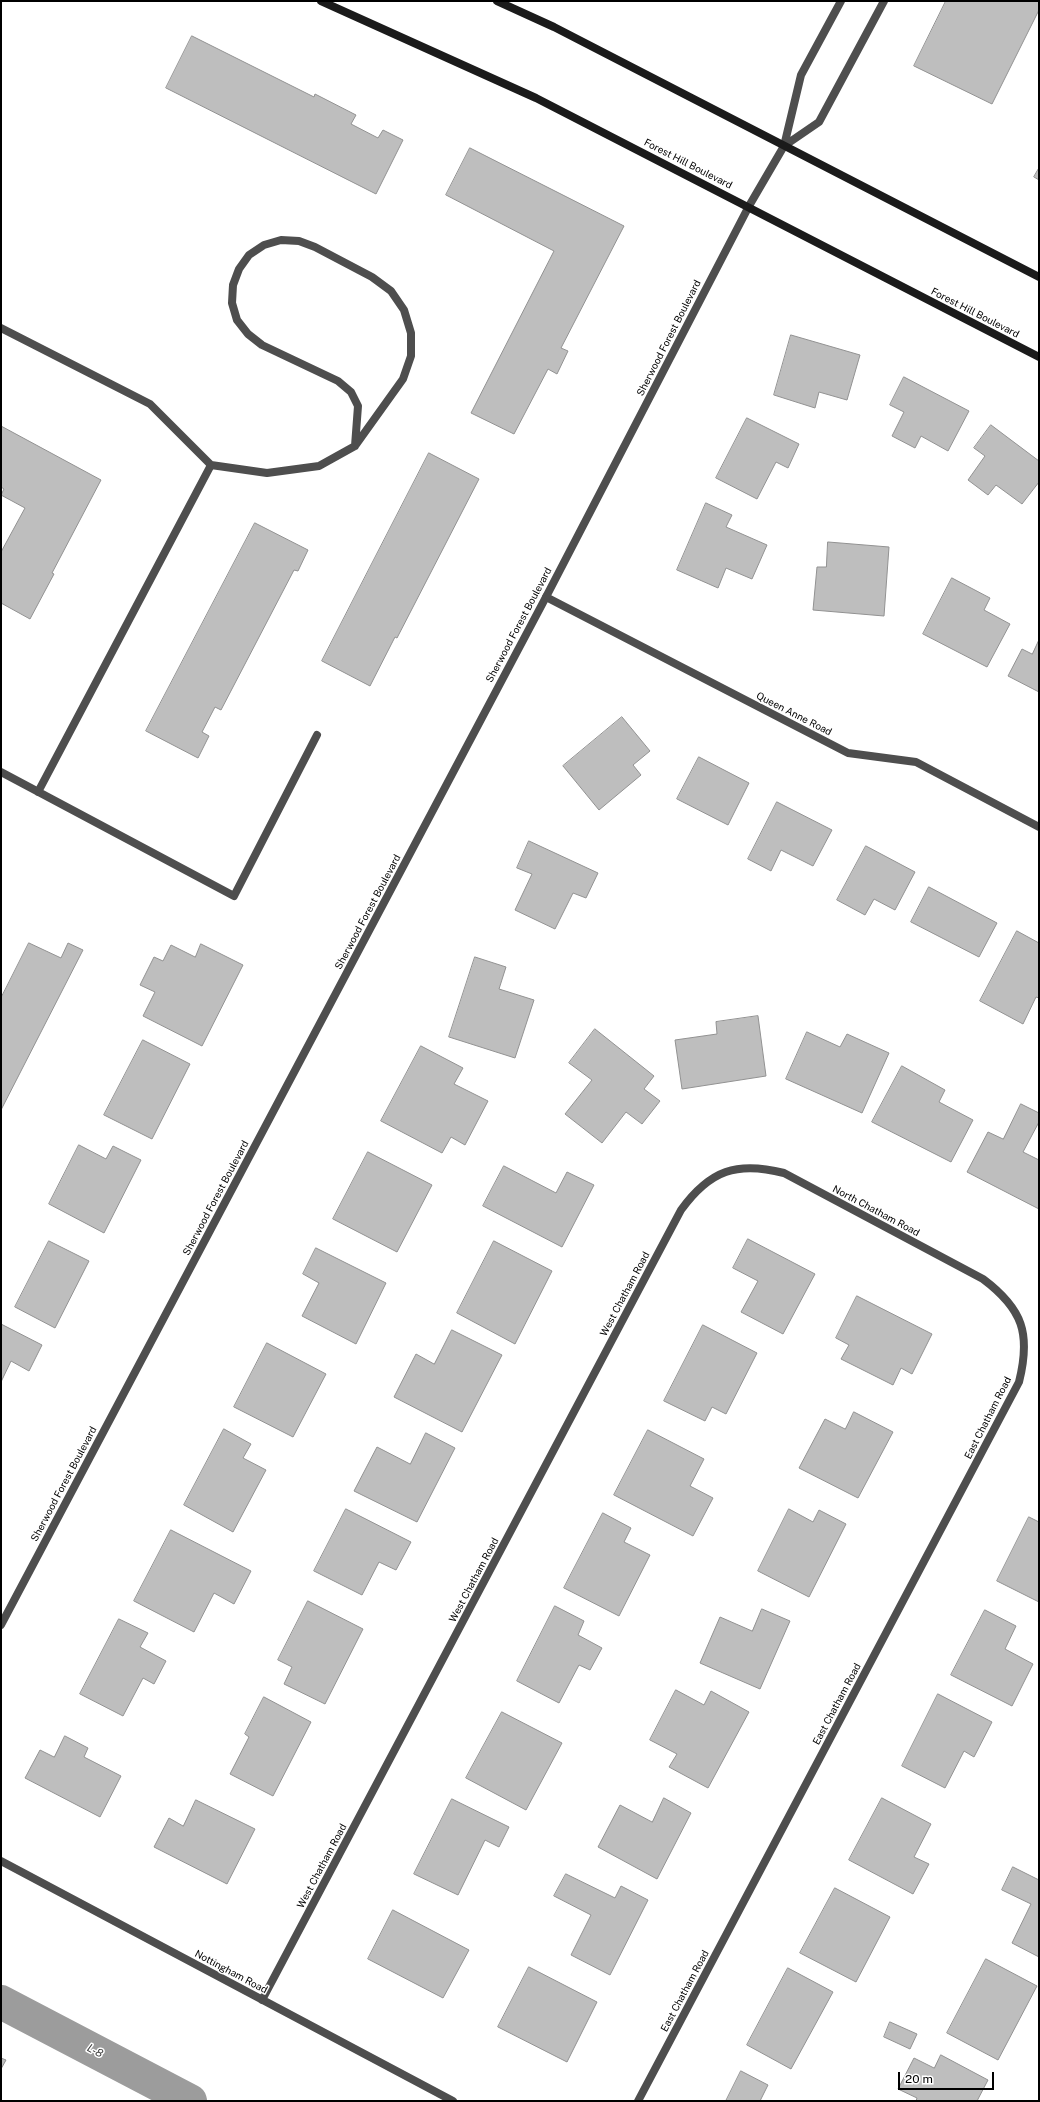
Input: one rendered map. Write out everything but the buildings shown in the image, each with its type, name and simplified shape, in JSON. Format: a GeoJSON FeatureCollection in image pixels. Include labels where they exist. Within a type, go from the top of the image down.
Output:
{"type":"FeatureCollection","features":[{"type":"Feature","properties":{"kind":"main road","name":"Forest Hill Boulevard"},"geometry":{"type":"LineString","coordinates":[[321,1],[536,98],[749,206],[1039,357]]}},
{"type":"Feature","properties":{"kind":"main road"},"geometry":{"type":"LineString","coordinates":[[497,1],[554,27],[1039,277]]}},
{"type":"Feature","properties":{"kind":"street"},"geometry":{"type":"LineString","coordinates":[[784,146],[801,75],[842,1]]}},
{"type":"Feature","properties":{"kind":"street"},"geometry":{"type":"LineString","coordinates":[[784,146],[819,122],[884,1]]}},
{"type":"Feature","properties":{"kind":"street","name":"Sherwood Forest Boulevard"},"geometry":{"type":"LineString","coordinates":[[1,1625],[546,597],[749,206],[784,146]]}},
{"type":"Feature","properties":{"kind":"street"},"geometry":{"type":"LineString","coordinates":[[1,328],[150,404],[211,465],[267,473],[319,466],[355,446],[403,378],[411,356],[411,333],[404,310],[391,291],[372,277],[315,247],[299,241],[281,240],[264,245],[250,255],[239,269],[233,285],[232,303],[237,320],[248,334],[262,345],[338,381],[351,392],[358,406],[355,446]]}},
{"type":"Feature","properties":{"kind":"street"},"geometry":{"type":"LineString","coordinates":[[38,792],[211,465]]}},
{"type":"Feature","properties":{"kind":"street","name":"Queen Anne Road"},"geometry":{"type":"LineString","coordinates":[[546,597],[848,753],[916,762],[1039,827]]}},
{"type":"Feature","properties":{"kind":"street"},"geometry":{"type":"LineString","coordinates":[[1,772],[234,896],[317,735]]}},
{"type":"Feature","properties":{"kind":"street","name":"North Chatham Road"},"geometry":{"type":"LineString","coordinates":[[713,1177],[736,1168],[761,1167],[784,1173],[983,1279],[1001,1292],[1016,1311]]}},
{"type":"Feature","properties":{"kind":"street","name":"West Chatham Road"},"geometry":{"type":"LineString","coordinates":[[262,2000],[681,1210],[694,1192],[713,1177]]}},
{"type":"Feature","properties":{"kind":"street","name":"East Chatham Road"},"geometry":{"type":"LineString","coordinates":[[638,2101],[1019,1382],[1025,1358],[1024,1334],[1016,1311]]}},
{"type":"Feature","properties":{"kind":"street","name":"Nottingham Road"},"geometry":{"type":"LineString","coordinates":[[1,1861],[452,2101]]}},
{"type":"Feature","properties":{"kind":"waterway","name":"L-8"},"geometry":{"type":"LineString","coordinates":[[1,2002],[190,2101]]}}]}
